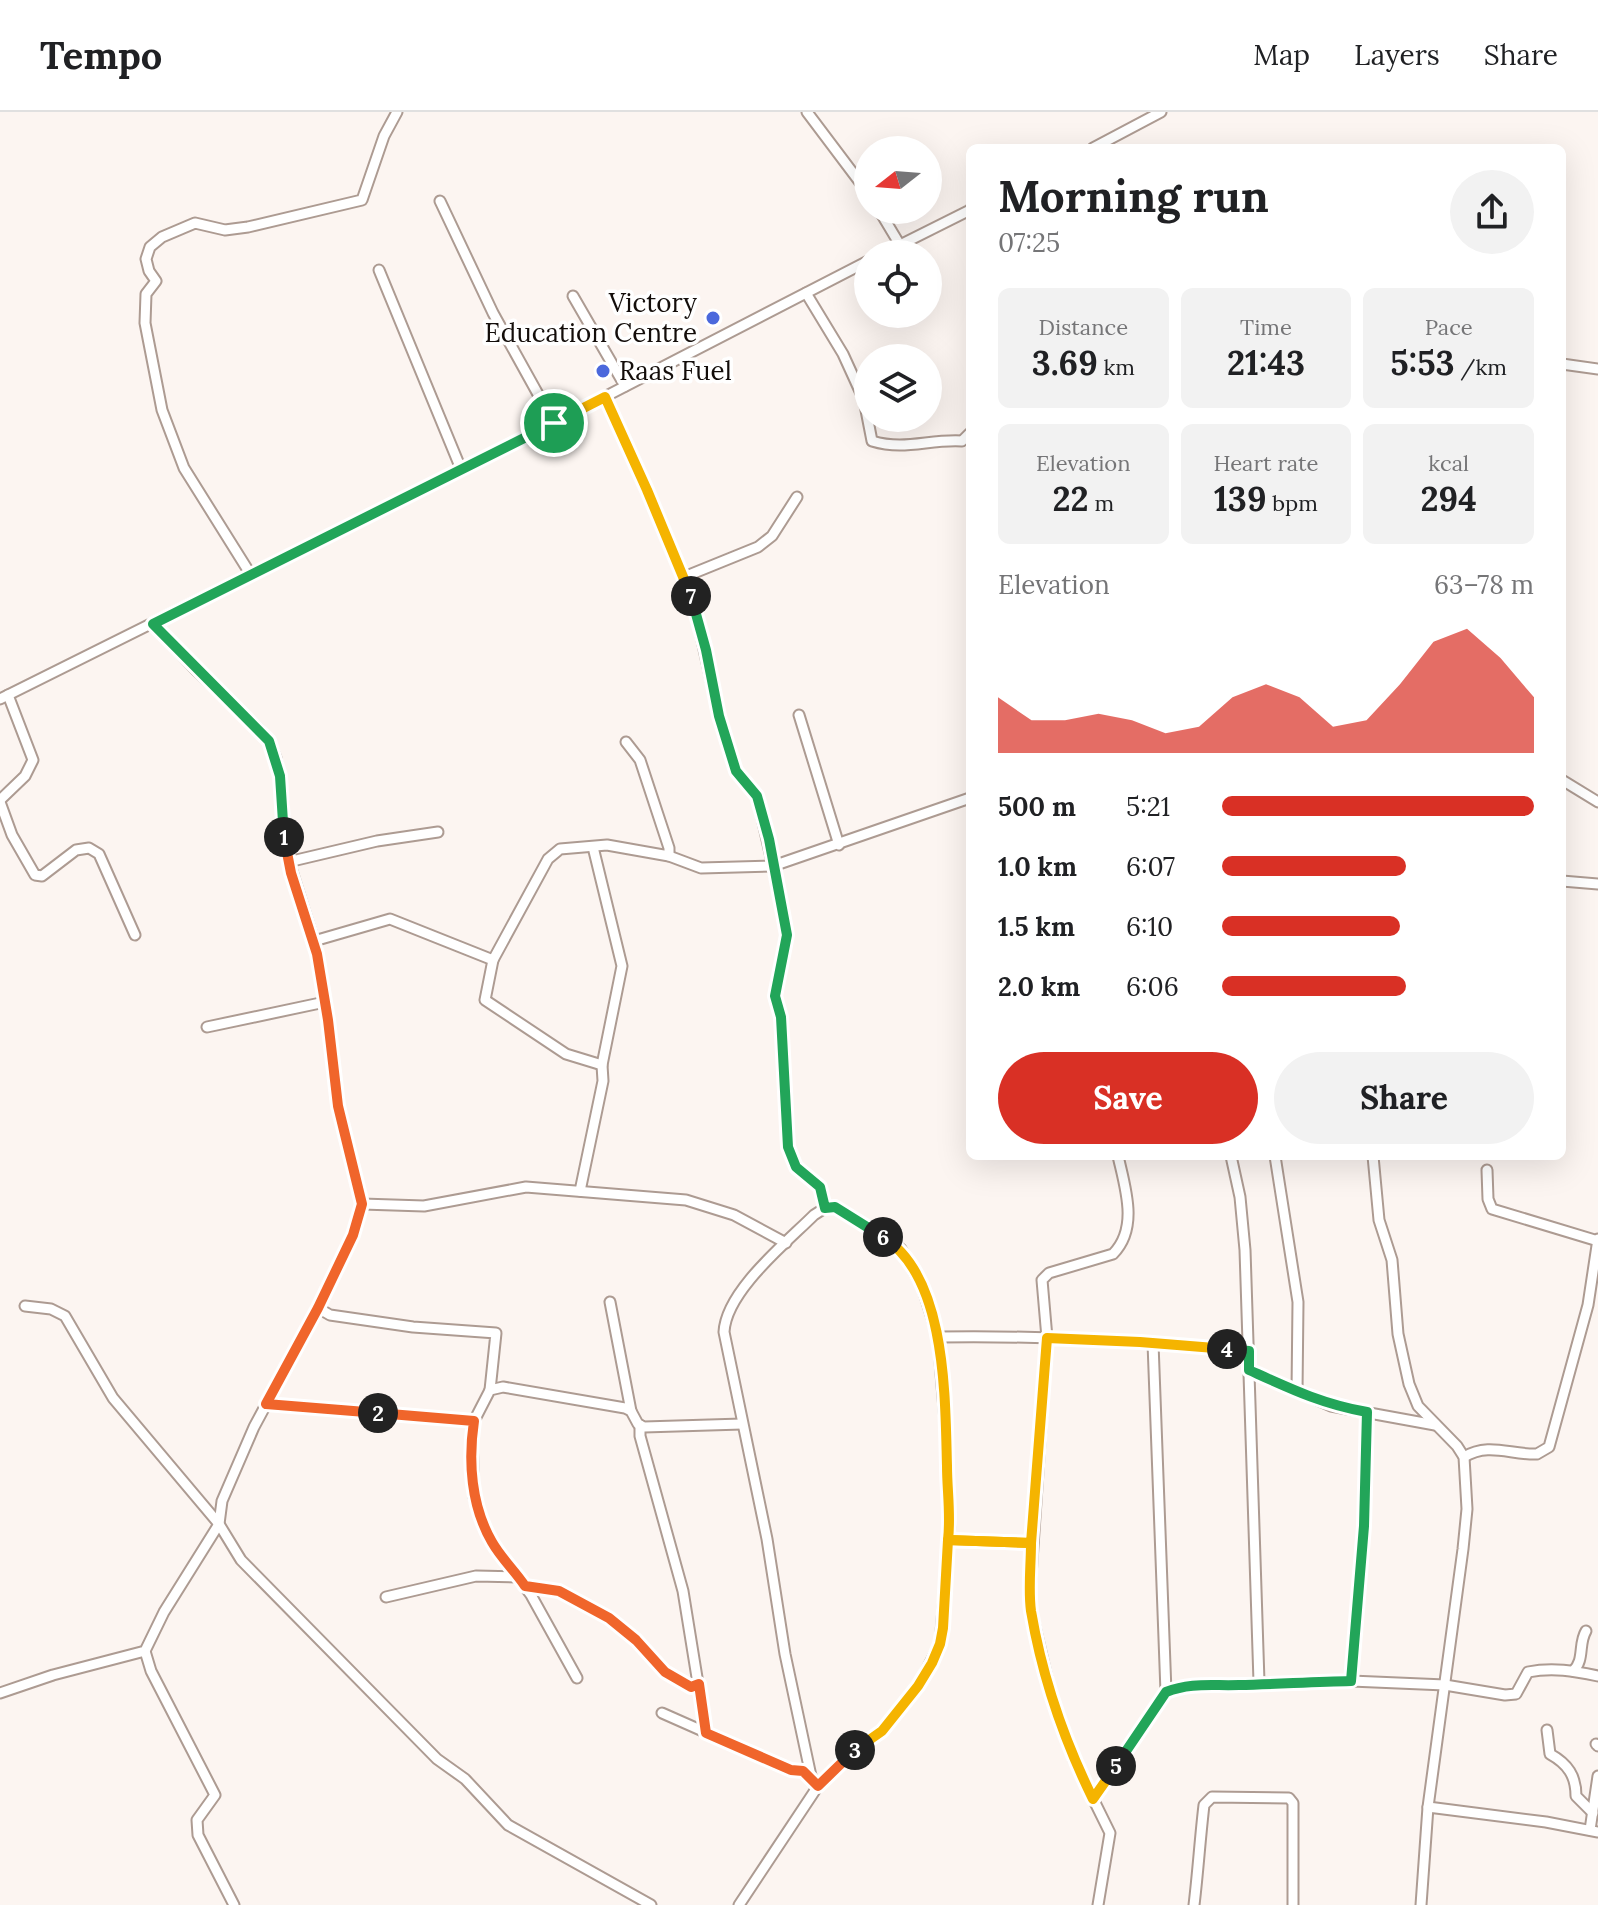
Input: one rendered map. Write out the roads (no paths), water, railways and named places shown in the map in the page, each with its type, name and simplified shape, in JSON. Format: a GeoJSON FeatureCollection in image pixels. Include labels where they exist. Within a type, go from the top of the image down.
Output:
{"type":"FeatureCollection","features":[{"type":"Feature","properties":{"kind":"street"},"geometry":{"type":"LineString","coordinates":[[251,575],[184,468],[162,410],[145,323],[146,294],[156,281],[146,259],[150,247],[162,237],[195,223],[225,230],[248,227],[362,200],[384,136],[397,112]]}},
{"type":"Feature","properties":{"kind":"street"},"geometry":{"type":"LineString","coordinates":[[807,112],[854,174]]}},
{"type":"Feature","properties":{"kind":"street"},"geometry":{"type":"LineString","coordinates":[[1101,144],[1161,112]]}},
{"type":"Feature","properties":{"kind":"street"},"geometry":{"type":"LineString","coordinates":[[440,201],[493,313],[554,423]]}},
{"type":"Feature","properties":{"kind":"street"},"geometry":{"type":"LineString","coordinates":[[910,240],[966,212]]}},
{"type":"Feature","properties":{"kind":"street"},"geometry":{"type":"LineString","coordinates":[[135,935],[99,854],[89,848],[76,850],[42,876],[35,875],[12,835],[0,801],[25,776],[33,760],[4,697],[554,423],[854,268]]}},
{"type":"Feature","properties":{"kind":"street"},"geometry":{"type":"LineString","coordinates":[[379,270],[461,469]]}},
{"type":"Feature","properties":{"kind":"street"},"geometry":{"type":"LineString","coordinates":[[806,293],[843,354],[864,400],[872,441],[890,446],[940,439],[962,441],[966,437]]}},
{"type":"Feature","properties":{"kind":"street"},"geometry":{"type":"LineString","coordinates":[[573,296],[625,386]]}},
{"type":"Feature","properties":{"kind":"street"},"geometry":{"type":"LineString","coordinates":[[1566,365],[1598,369]]}},
{"type":"Feature","properties":{"kind":"street"},"geometry":{"type":"LineString","coordinates":[[605,397],[684,577],[736,771],[757,796],[787,935],[775,996],[781,1017],[788,1147],[796,1167],[820,1187],[825,1208]]}},
{"type":"Feature","properties":{"kind":"street"},"geometry":{"type":"LineString","coordinates":[[684,577],[758,547],[772,536],[797,497]]}},
{"type":"Feature","properties":{"kind":"street"},"geometry":{"type":"LineString","coordinates":[[153,624],[269,741],[280,776],[288,862],[314,941],[338,1106],[362,1204],[353,1235],[266,1404],[222,1501],[219,1524],[164,1612],[145,1651],[151,1671],[215,1795],[197,1820],[198,1835],[234,1905]]}},
{"type":"Feature","properties":{"kind":"street"},"geometry":{"type":"LineString","coordinates":[[799,715],[839,845]]}},
{"type":"Feature","properties":{"kind":"street"},"geometry":{"type":"LineString","coordinates":[[626,742],[640,760],[666,837],[669,856]]}},
{"type":"Feature","properties":{"kind":"street"},"geometry":{"type":"LineString","coordinates":[[1566,782],[1598,802]]}},
{"type":"Feature","properties":{"kind":"street"},"geometry":{"type":"LineString","coordinates":[[602,1065],[566,1054],[485,1000],[493,960],[548,859],[560,849],[607,845],[669,856],[701,868],[773,866],[966,799]]}},
{"type":"Feature","properties":{"kind":"street"},"geometry":{"type":"LineString","coordinates":[[288,862],[377,841],[438,832]]}},
{"type":"Feature","properties":{"kind":"street"},"geometry":{"type":"LineString","coordinates":[[580,1191],[603,1081],[602,1065],[622,966],[593,847]]}},
{"type":"Feature","properties":{"kind":"street"},"geometry":{"type":"LineString","coordinates":[[1566,881],[1598,884]]}},
{"type":"Feature","properties":{"kind":"street"},"geometry":{"type":"LineString","coordinates":[[314,941],[390,919],[493,960]]}},
{"type":"Feature","properties":{"kind":"street"},"geometry":{"type":"LineString","coordinates":[[207,1027],[325,1002]]}},
{"type":"Feature","properties":{"kind":"street"},"geometry":{"type":"LineString","coordinates":[[1098,1905],[1110,1833],[1069,1747],[1051,1694],[1030,1591],[1031,1543],[1047,1338],[1041,1286],[1045,1275],[1113,1254],[1125,1233],[1129,1202],[1119,1160]]}},
{"type":"Feature","properties":{"kind":"street"},"geometry":{"type":"LineString","coordinates":[[1232,1160],[1242,1210],[1259,1682]]}},
{"type":"Feature","properties":{"kind":"street"},"geometry":{"type":"LineString","coordinates":[[1276,1160],[1298,1302],[1297,1392]]}},
{"type":"Feature","properties":{"kind":"street"},"geometry":{"type":"LineString","coordinates":[[1373,1160],[1379,1220],[1395,1277],[1398,1334],[1409,1384],[1418,1406],[1464,1457],[1467,1509],[1428,1807],[1421,1905]]}},
{"type":"Feature","properties":{"kind":"street"},"geometry":{"type":"LineString","coordinates":[[1464,1457],[1476,1451],[1498,1448],[1537,1454],[1549,1447],[1588,1305],[1598,1240],[1492,1209],[1488,1199],[1487,1170]]}},
{"type":"Feature","properties":{"kind":"street"},"geometry":{"type":"LineString","coordinates":[[362,1204],[424,1206],[526,1187],[686,1200],[734,1215],[786,1243]]}},
{"type":"Feature","properties":{"kind":"street"},"geometry":{"type":"LineString","coordinates":[[739,1905],[815,1782],[882,1731],[918,1686],[932,1663],[943,1628],[948,1540],[946,1433],[938,1337],[922,1286],[901,1249],[835,1207],[825,1208],[814,1215],[786,1243],[733,1302],[725,1322],[725,1343],[767,1539],[785,1654],[815,1782]]}},
{"type":"Feature","properties":{"kind":"street"},"geometry":{"type":"LineString","coordinates":[[610,1302],[631,1411],[640,1425],[640,1436],[683,1591],[706,1733]]}},
{"type":"Feature","properties":{"kind":"street"},"geometry":{"type":"LineString","coordinates":[[1588,1305],[1598,1310]]}},
{"type":"Feature","properties":{"kind":"street"},"geometry":{"type":"LineString","coordinates":[[25,1306],[51,1309],[65,1316],[113,1398],[219,1524],[241,1560],[437,1759],[465,1779],[501,1819],[651,1905]]}},
{"type":"Feature","properties":{"kind":"street"},"geometry":{"type":"LineString","coordinates":[[318,1308],[330,1315],[413,1327],[496,1333],[490,1390],[474,1421],[474,1497],[492,1542],[522,1582],[577,1678]]}},
{"type":"Feature","properties":{"kind":"street"},"geometry":{"type":"LineString","coordinates":[[938,1337],[1047,1338],[1249,1351]]}},
{"type":"Feature","properties":{"kind":"street"},"geometry":{"type":"LineString","coordinates":[[1093,1799],[1166,1692],[1153,1343]]}},
{"type":"Feature","properties":{"kind":"street"},"geometry":{"type":"LineString","coordinates":[[1249,1370],[1331,1406],[1435,1425]]}},
{"type":"Feature","properties":{"kind":"street"},"geometry":{"type":"LineString","coordinates":[[490,1390],[503,1387],[631,1411]]}},
{"type":"Feature","properties":{"kind":"street"},"geometry":{"type":"LineString","coordinates":[[266,1404],[474,1421]]}},
{"type":"Feature","properties":{"kind":"street"},"geometry":{"type":"LineString","coordinates":[[1351,1681],[1364,1526],[1367,1412]]}},
{"type":"Feature","properties":{"kind":"street"},"geometry":{"type":"LineString","coordinates":[[640,1425],[742,1424]]}},
{"type":"Feature","properties":{"kind":"street"},"geometry":{"type":"LineString","coordinates":[[948,1540],[1031,1543]]}},
{"type":"Feature","properties":{"kind":"street"},"geometry":{"type":"LineString","coordinates":[[386,1597],[476,1576],[559,1591],[609,1618],[636,1640],[665,1672],[691,1687],[699,1684]]}},
{"type":"Feature","properties":{"kind":"street"},"geometry":{"type":"LineString","coordinates":[[1573,1671],[1580,1660],[1586,1631]]}},
{"type":"Feature","properties":{"kind":"street"},"geometry":{"type":"LineString","coordinates":[[0,1693],[53,1675],[145,1651]]}},
{"type":"Feature","properties":{"kind":"street"},"geometry":{"type":"LineString","coordinates":[[1166,1692],[1199,1683],[1237,1685],[1351,1681],[1445,1685],[1505,1695],[1516,1694],[1528,1672],[1542,1669],[1598,1676]]}},
{"type":"Feature","properties":{"kind":"street"},"geometry":{"type":"LineString","coordinates":[[662,1713],[791,1770],[803,1771],[815,1782]]}},
{"type":"Feature","properties":{"kind":"street"},"geometry":{"type":"LineString","coordinates":[[1547,1730],[1550,1754],[1565,1761],[1576,1784],[1576,1796],[1593,1813]]}},
{"type":"Feature","properties":{"kind":"street"},"geometry":{"type":"LineString","coordinates":[[1428,1807],[1594,1831],[1598,1776]]}},
{"type":"Feature","properties":{"kind":"street"},"geometry":{"type":"LineString","coordinates":[[1194,1905],[1204,1805],[1212,1797],[1289,1798],[1293,1803],[1293,1905]]}},
{"type":"Feature","properties":{"kind":"place","name":"Victory Education Centre"},"geometry":{"type":"Point","coordinates":[713,318]}},
{"type":"Feature","properties":{"kind":"place","name":"Raas Fuel"},"geometry":{"type":"Point","coordinates":[603,371]}}]}
